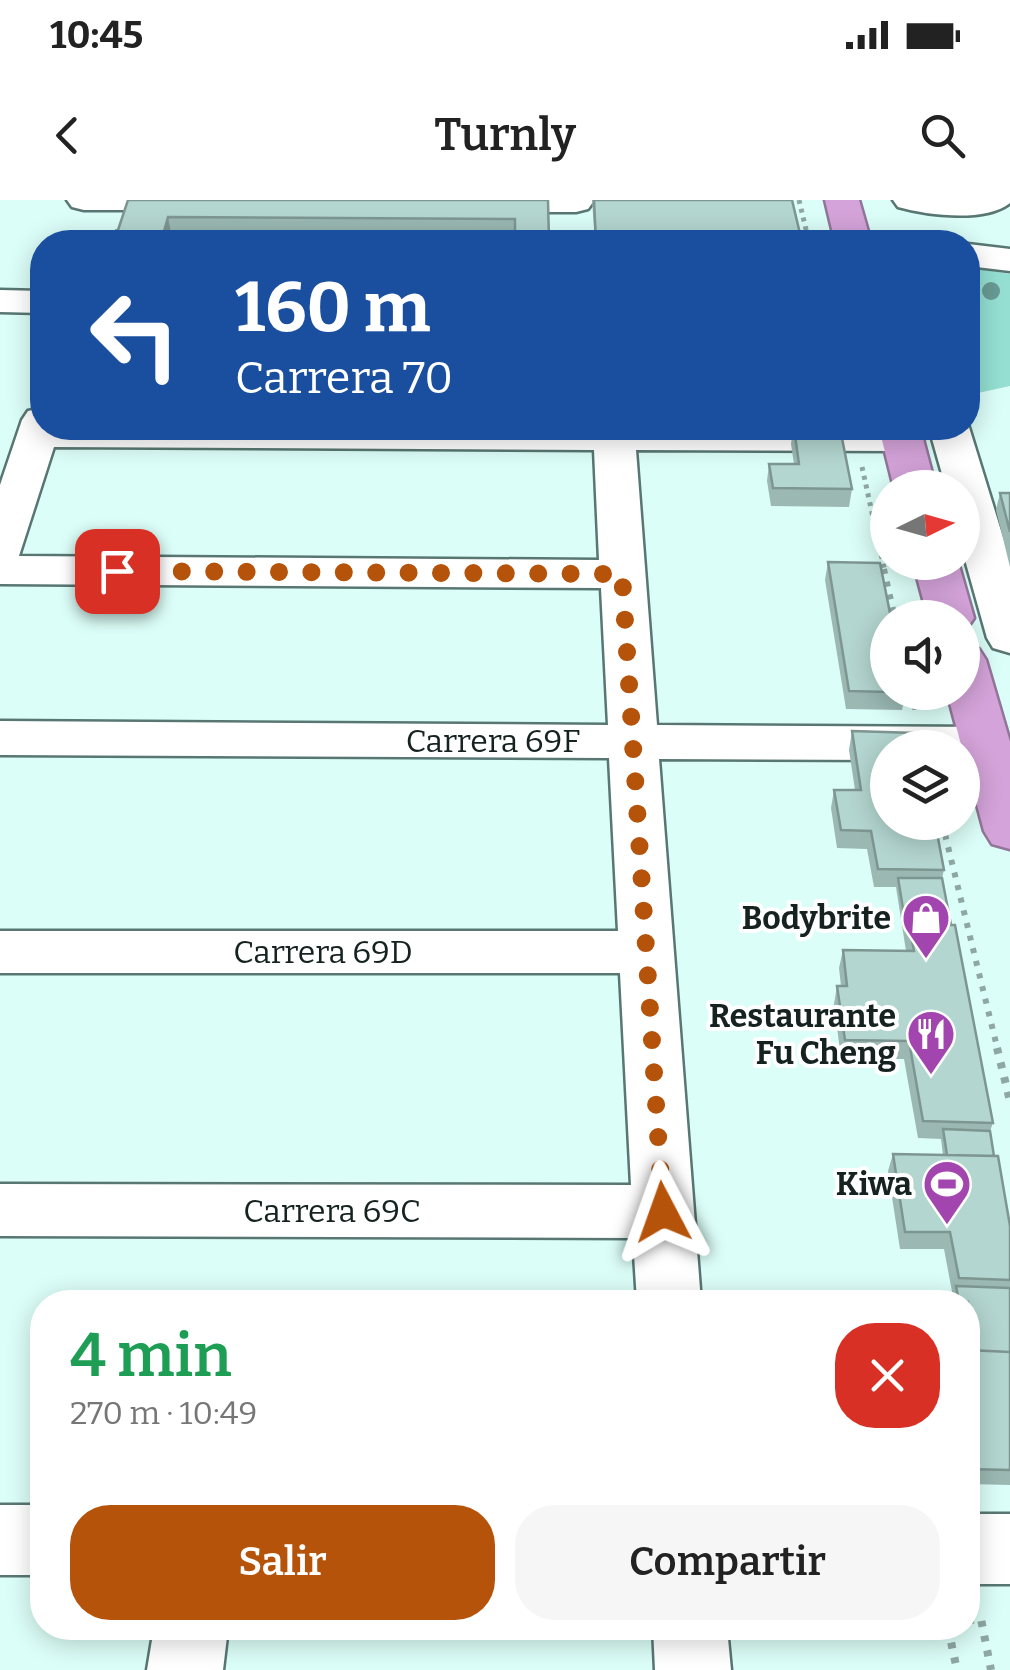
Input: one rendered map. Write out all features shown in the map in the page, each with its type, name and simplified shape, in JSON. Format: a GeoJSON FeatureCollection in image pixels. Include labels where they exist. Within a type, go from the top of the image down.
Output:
{"type":"FeatureCollection","features":[{"type":"Feature","properties":{"kind":"highway"},"geometry":{"type":"LineString","coordinates":[[842,200],[850,230]]}},
{"type":"Feature","properties":{"kind":"highway"},"geometry":{"type":"LineString","coordinates":[[904,440],[911,470]]}},
{"type":"Feature","properties":{"kind":"highway"},"geometry":{"type":"LineString","coordinates":[[976,710],[1010,832]]}},
{"type":"Feature","properties":{"kind":"street"},"geometry":{"type":"LineString","coordinates":[[84,200],[239,201]]}},
{"type":"Feature","properties":{"kind":"street"},"geometry":{"type":"LineString","coordinates":[[899,209],[995,200]]}},
{"type":"Feature","properties":{"kind":"street"},"geometry":{"type":"LineString","coordinates":[[437,202],[576,210]]}},
{"type":"Feature","properties":{"kind":"street"},"geometry":{"type":"LineString","coordinates":[[980,256],[1010,260]]}},
{"type":"Feature","properties":{"kind":"street"},"geometry":{"type":"LineString","coordinates":[[0,301],[30,302]]}},
{"type":"Feature","properties":{"kind":"street"},"geometry":{"type":"LineString","coordinates":[[0,552],[36,440]]}},
{"type":"Feature","properties":{"kind":"street"},"geometry":{"type":"LineString","coordinates":[[614,440],[668,1290]]}},
{"type":"Feature","properties":{"kind":"street"},"geometry":{"type":"LineString","coordinates":[[953,440],[1010,638]]}},
{"type":"Feature","properties":{"kind":"street"},"geometry":{"type":"LineString","coordinates":[[0,570],[622,574]]}},
{"type":"Feature","properties":{"kind":"street","name":"Carrera 69F"},"geometry":{"type":"LineString","coordinates":[[0,738],[986,744]]}},
{"type":"Feature","properties":{"kind":"street","name":"Carrera 69D"},"geometry":{"type":"LineString","coordinates":[[0,952],[647,952]]}},
{"type":"Feature","properties":{"kind":"street","name":"Carrera 69C"},"geometry":{"type":"LineString","coordinates":[[0,1210],[663,1212]]}},
{"type":"Feature","properties":{"kind":"street"},"geometry":{"type":"LineString","coordinates":[[0,1540],[30,1540]]}},
{"type":"Feature","properties":{"kind":"street"},"geometry":{"type":"LineString","coordinates":[[980,1548],[1010,1549]]}},
{"type":"Feature","properties":{"kind":"street"},"geometry":{"type":"LineString","coordinates":[[185,1670],[189,1640]]}},
{"type":"Feature","properties":{"kind":"street"},"geometry":{"type":"LineString","coordinates":[[691,1640],[693,1670]]}},
{"type":"Feature","properties":{"kind":"path"},"geometry":{"type":"LineString","coordinates":[[800,200],[806,230]]}},
{"type":"Feature","properties":{"kind":"path"},"geometry":{"type":"LineString","coordinates":[[856,440],[891,600]]}},
{"type":"Feature","properties":{"kind":"path"},"geometry":{"type":"LineString","coordinates":[[946,840],[1010,1101]]}},
{"type":"Feature","properties":{"kind":"path"},"geometry":{"type":"LineString","coordinates":[[980,1619],[991,1670]]}},
{"type":"Feature","properties":{"kind":"path"},"geometry":{"type":"LineString","coordinates":[[950,1640],[956,1670]]}},
{"type":"Feature","properties":{"kind":"green space"},"geometry":{"type":"Polygon","coordinates":[[[980,269],[1010,274],[1010,386],[980,393],[980,269]]]}},
{"type":"Feature","properties":{"kind":"building"},"geometry":{"type":"Polygon","coordinates":[[[128,200],[548,200],[549,230],[515,230],[515,219],[168,217],[164,230],[118,230],[128,200]]]}},
{"type":"Feature","properties":{"kind":"building"},"geometry":{"type":"Polygon","coordinates":[[[594,200],[792,200],[799,230],[595,230],[594,200]]]}},
{"type":"Feature","properties":{"kind":"building"},"geometry":{"type":"Polygon","coordinates":[[[796,440],[842,440],[852,489],[773,488],[769,464],[799,464],[796,440]]]}},
{"type":"Feature","properties":{"kind":"building"},"geometry":{"type":"Polygon","coordinates":[[[1000,493],[1010,493],[1010,532],[1000,493]]]}},
{"type":"Feature","properties":{"kind":"building"},"geometry":{"type":"Polygon","coordinates":[[[828,562],[870,563],[870,580],[883,580],[887,600],[870,600],[870,692],[849,691],[828,562]]]}},
{"type":"Feature","properties":{"kind":"building"},"geometry":{"type":"Polygon","coordinates":[[[852,731],[870,732],[870,831],[841,830],[834,790],[861,790],[852,731]]]}},
{"type":"Feature","properties":{"kind":"building"},"geometry":{"type":"Polygon","coordinates":[[[873,840],[938,840],[944,870],[878,869],[873,840]]]}},
{"type":"Feature","properties":{"kind":"building"},"geometry":{"type":"Polygon","coordinates":[[[898,878],[942,878],[951,925],[909,925],[907,933],[898,878]]]}},
{"type":"Feature","properties":{"kind":"building"},"geometry":{"type":"Polygon","coordinates":[[[909,925],[955,925],[993,1123],[923,1121],[909,1041],[845,1040],[837,986],[847,986],[843,950],[914,951],[909,925]]]}},
{"type":"Feature","properties":{"kind":"building"},"geometry":{"type":"Polygon","coordinates":[[[943,1129],[990,1131],[994,1156],[947,1155],[943,1129]]]}},
{"type":"Feature","properties":{"kind":"building"},"geometry":{"type":"Polygon","coordinates":[[[893,1154],[998,1156],[1010,1226],[1010,1280],[959,1278],[950,1232],[905,1232],[893,1154]]]}},
{"type":"Feature","properties":{"kind":"building"},"geometry":{"type":"Polygon","coordinates":[[[956,1286],[1010,1288],[1010,1352],[980,1351],[980,1290],[957,1290],[956,1286]]]}},
{"type":"Feature","properties":{"kind":"building"},"geometry":{"type":"Polygon","coordinates":[[[980,1351],[1010,1352],[1010,1470],[980,1469],[980,1351]]]}},
{"type":"Feature","properties":{"kind":"place","name":"Bodybrite"},"geometry":{"type":"Point","coordinates":[926,960]}},
{"type":"Feature","properties":{"kind":"place","name":"Restaurante Fu Cheng"},"geometry":{"type":"Point","coordinates":[931,1076]}},
{"type":"Feature","properties":{"kind":"place","name":"Kiwa"},"geometry":{"type":"Point","coordinates":[947,1226]}},
{"type":"Feature","properties":{"kind":"route"},"geometry":{"type":"LineString","coordinates":[[117,571],[622,574],[663,1212]]}}]}
